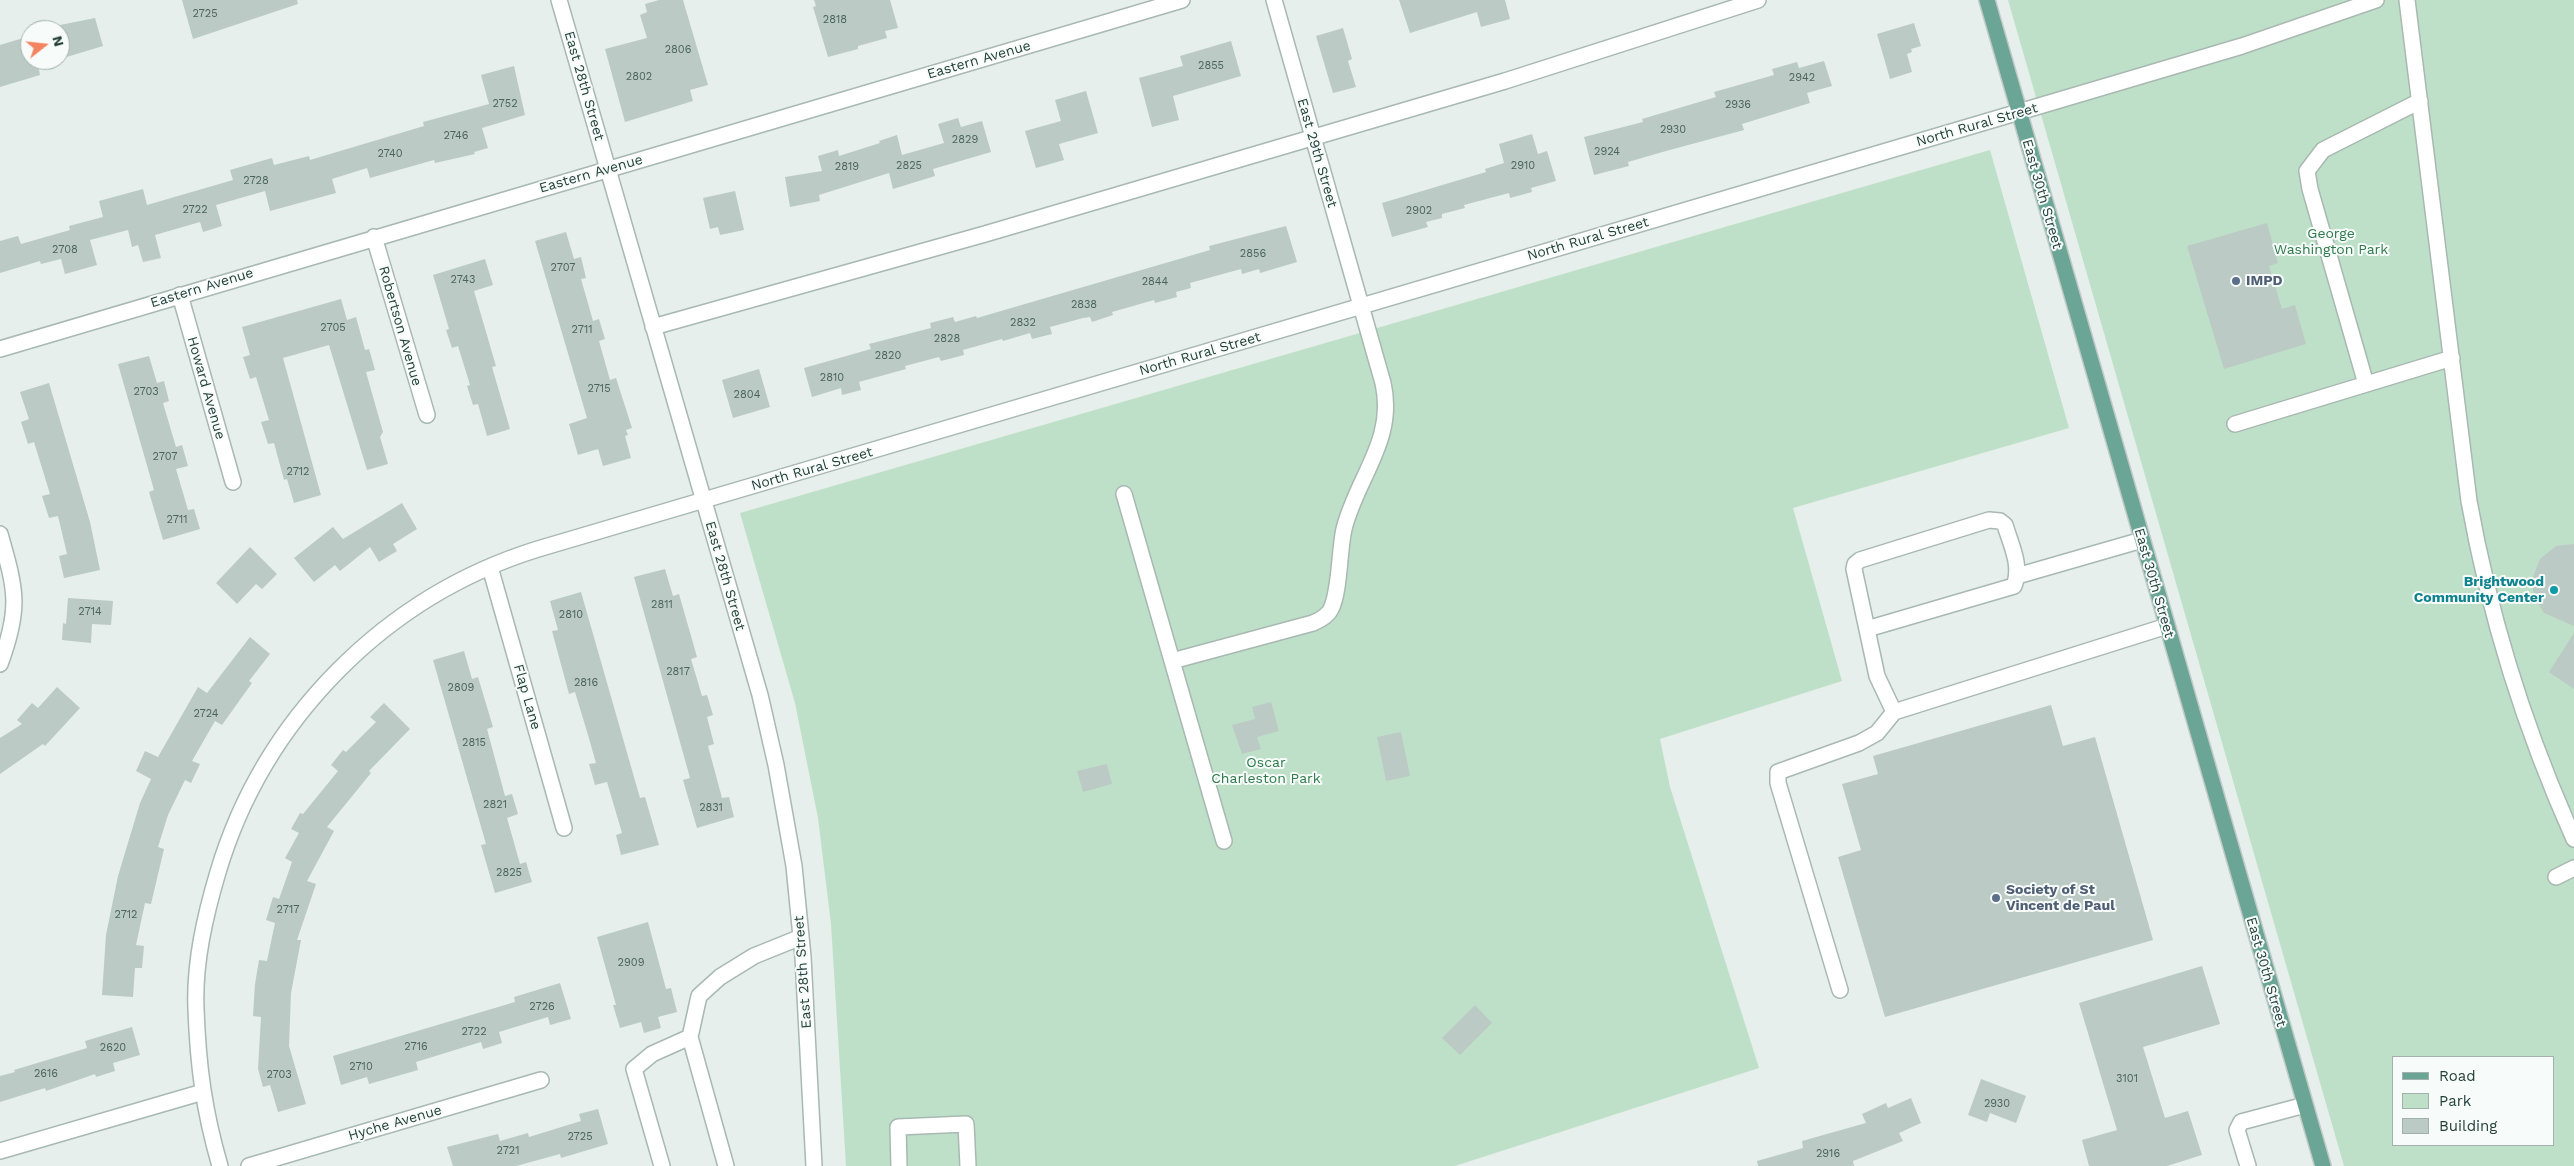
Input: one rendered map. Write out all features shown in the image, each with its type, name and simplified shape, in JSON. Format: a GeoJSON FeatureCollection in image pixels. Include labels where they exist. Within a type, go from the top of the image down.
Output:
{"type":"FeatureCollection","features":[{"type":"Feature","properties":{"kind":"main road","name":"East 30th Street"},"geometry":{"type":"LineString","coordinates":[[1987,0],[2322,1166]]}},
{"type":"Feature","properties":{"kind":"street","name":"Eastern Avenue"},"geometry":{"type":"LineString","coordinates":[[0,349],[374,237],[1182,0]]}},
{"type":"Feature","properties":{"kind":"street","name":"East 29th Street"},"geometry":{"type":"LineString","coordinates":[[1172,661],[1313,623],[1326,615],[1331,609],[1347,517],[1380,443],[1387,418],[1385,390],[1274,0]]}},
{"type":"Feature","properties":{"kind":"street"},"geometry":{"type":"LineString","coordinates":[[653,327],[985,234],[1312,136],[1505,81],[1758,0]]}},
{"type":"Feature","properties":{"kind":"street","name":"North Rural Street"},"geometry":{"type":"LineString","coordinates":[[220,1166],[206,1116],[198,1061],[196,1009],[203,934],[213,884],[231,834],[262,769],[293,722],[329,679],[390,624],[442,590],[490,567],[538,548],[703,501],[2242,46],[2376,0]]}},
{"type":"Feature","properties":{"kind":"street"},"geometry":{"type":"LineString","coordinates":[[2407,0],[2469,501],[2478,555],[2517,698],[2542,766],[2574,839]]}},
{"type":"Feature","properties":{"kind":"street","name":"East 28th Street"},"geometry":{"type":"LineString","coordinates":[[564,1],[608,169],[760,695],[772,745],[792,858],[801,937],[814,1166]]}},
{"type":"Feature","properties":{"kind":"street"},"geometry":{"type":"LineString","coordinates":[[2366,384],[2310,189],[2307,171],[2323,150],[2420,101]]}},
{"type":"Feature","properties":{"kind":"street","name":"Robertson Avenue"},"geometry":{"type":"LineString","coordinates":[[374,237],[427,415]]}},
{"type":"Feature","properties":{"kind":"street","name":"Howard Avenue"},"geometry":{"type":"LineString","coordinates":[[180,295],[233,482]]}},
{"type":"Feature","properties":{"kind":"street"},"geometry":{"type":"LineString","coordinates":[[2235,424],[2452,358]]}},
{"type":"Feature","properties":{"kind":"street"},"geometry":{"type":"LineString","coordinates":[[1124,494],[1224,841]]}},
{"type":"Feature","properties":{"kind":"street"},"geometry":{"type":"LineString","coordinates":[[1867,629],[2014,586],[2018,576],[2017,564],[2005,525],[1989,520],[1860,560],[1855,564],[1854,569],[1867,629],[1878,676],[1894,712]]}},
{"type":"Feature","properties":{"kind":"street"},"geometry":{"type":"LineString","coordinates":[[0,534],[11,573],[15,600],[11,635],[0,664]]}},
{"type":"Feature","properties":{"kind":"street"},"geometry":{"type":"LineString","coordinates":[[2018,576],[2142,540]]}},
{"type":"Feature","properties":{"kind":"street","name":"Flap Lane"},"geometry":{"type":"LineString","coordinates":[[490,567],[564,828]]}},
{"type":"Feature","properties":{"kind":"street"},"geometry":{"type":"LineString","coordinates":[[1840,990],[1778,783],[1778,772],[1859,743],[1877,733],[1894,712],[2166,626]]}},
{"type":"Feature","properties":{"kind":"street"},"geometry":{"type":"LineString","coordinates":[[2556,877],[2574,868]]}},
{"type":"Feature","properties":{"kind":"street"},"geometry":{"type":"LineString","coordinates":[[726,1166],[690,1037],[699,996],[720,977],[754,956],[801,937]]}},
{"type":"Feature","properties":{"kind":"street"},"geometry":{"type":"LineString","coordinates":[[662,1166],[634,1069],[652,1054],[690,1037]]}},
{"type":"Feature","properties":{"kind":"street","name":"Hyche Avenue"},"geometry":{"type":"LineString","coordinates":[[249,1166],[541,1080]]}},
{"type":"Feature","properties":{"kind":"street"},"geometry":{"type":"LineString","coordinates":[[0,1151],[203,1092]]}},
{"type":"Feature","properties":{"kind":"street"},"geometry":{"type":"LineString","coordinates":[[2248,1166],[2237,1130],[2241,1122],[2305,1105]]}},
{"type":"Feature","properties":{"kind":"street"},"geometry":{"type":"LineString","coordinates":[[899,1166],[898,1127],[966,1124],[968,1166]]}},
{"type":"Feature","properties":{"kind":"green space","name":"George Washington Park"},"geometry":{"type":"Polygon","coordinates":[[[2008,0],[2574,0],[2574,1166],[2344,1166],[2008,0]]]}},
{"type":"Feature","properties":{"kind":"green space","name":"Oscar Charleston Park"},"geometry":{"type":"Polygon","coordinates":[[[1990,150],[2069,428],[1793,508],[1842,681],[1660,739],[1670,787],[1759,1068],[1455,1166],[846,1166],[831,924],[818,818],[795,703],[740,513],[1990,150]]]}},
{"type":"Feature","properties":{"kind":"building"},"geometry":{"type":"Polygon","coordinates":[[[182,0],[297,0],[298,4],[193,39],[182,0]]]}},
{"type":"Feature","properties":{"kind":"building"},"geometry":{"type":"Polygon","coordinates":[[[659,0],[683,0],[708,85],[690,90],[693,101],[625,122],[605,49],[647,38],[640,15],[647,12],[645,4],[659,0]]]}},
{"type":"Feature","properties":{"kind":"building"},"geometry":{"type":"Polygon","coordinates":[[[814,0],[890,0],[898,28],[885,31],[887,38],[858,46],[858,49],[828,57],[813,7],[816,6],[814,0]]]}},
{"type":"Feature","properties":{"kind":"building"},"geometry":{"type":"Polygon","coordinates":[[[1399,0],[1505,0],[1510,19],[1481,27],[1477,12],[1410,33],[1399,0]]]}},
{"type":"Feature","properties":{"kind":"building"},"geometry":{"type":"Polygon","coordinates":[[[95,18],[103,46],[70,56],[70,23],[95,18]]]}},
{"type":"Feature","properties":{"kind":"building"},"geometry":{"type":"Polygon","coordinates":[[[1914,23],[1921,46],[1911,49],[1912,52],[1907,54],[1912,72],[1890,79],[1877,34],[1914,23]]]}},
{"type":"Feature","properties":{"kind":"building"},"geometry":{"type":"Polygon","coordinates":[[[1343,28],[1352,59],[1348,61],[1356,87],[1333,93],[1316,36],[1343,28]]]}},
{"type":"Feature","properties":{"kind":"building"},"geometry":{"type":"Polygon","coordinates":[[[20,39],[20,70],[39,70],[40,75],[0,87],[0,45],[20,39]]]}},
{"type":"Feature","properties":{"kind":"building"},"geometry":{"type":"Polygon","coordinates":[[[1231,41],[1241,76],[1173,96],[1179,120],[1152,127],[1139,78],[1183,66],[1180,56],[1231,41]]]}},
{"type":"Feature","properties":{"kind":"building"},"geometry":{"type":"Polygon","coordinates":[[[1824,61],[1832,86],[1807,93],[1810,103],[1742,124],[1744,130],[1628,162],[1629,166],[1594,175],[1584,137],[1643,122],[1642,119],[1716,97],[1714,92],[1774,75],[1772,69],[1797,62],[1799,68],[1824,61]]]}},
{"type":"Feature","properties":{"kind":"building"},"geometry":{"type":"Polygon","coordinates":[[[514,66],[525,115],[482,128],[488,148],[474,152],[475,154],[435,163],[434,160],[370,178],[367,168],[332,179],[336,193],[270,211],[265,191],[216,205],[222,226],[203,232],[200,222],[155,235],[161,258],[143,262],[138,245],[132,247],[128,230],[90,240],[97,265],[65,274],[61,259],[41,264],[40,261],[0,273],[0,241],[18,236],[21,244],[70,230],[69,226],[103,217],[99,201],[143,189],[147,205],[233,180],[230,170],[272,158],[274,165],[309,156],[310,160],[424,126],[423,122],[489,104],[481,75],[514,66]]]}},
{"type":"Feature","properties":{"kind":"building"},"geometry":{"type":"Polygon","coordinates":[[[1086,91],[1098,133],[1059,144],[1064,160],[1036,168],[1025,131],[1061,121],[1055,100],[1086,91]]]}},
{"type":"Feature","properties":{"kind":"building"},"geometry":{"type":"Polygon","coordinates":[[[958,118],[961,127],[982,121],[991,152],[933,169],[935,176],[893,189],[889,173],[819,195],[820,201],[790,207],[785,177],[822,171],[818,156],[838,150],[839,156],[880,143],[879,141],[897,135],[902,155],[944,143],[938,124],[958,118]]]}},
{"type":"Feature","properties":{"kind":"building"},"geometry":{"type":"Polygon","coordinates":[[[1532,134],[1538,154],[1547,151],[1556,181],[1531,188],[1532,192],[1510,198],[1509,193],[1464,205],[1465,208],[1442,214],[1442,218],[1426,222],[1428,227],[1392,237],[1382,203],[1486,172],[1485,169],[1504,163],[1499,144],[1532,134]]]}},
{"type":"Feature","properties":{"kind":"building"},"geometry":{"type":"Polygon","coordinates":[[[735,191],[744,230],[720,235],[718,227],[710,229],[703,198],[735,191]]]}},
{"type":"Feature","properties":{"kind":"building","name":"IMPD"},"geometry":{"type":"Polygon","coordinates":[[[2267,223],[2278,263],[2269,266],[2282,309],[2295,305],[2306,344],[2224,369],[2187,246],[2267,223]]]}},
{"type":"Feature","properties":{"kind":"building"},"geometry":{"type":"Polygon","coordinates":[[[1286,226],[1297,262],[1260,273],[1259,269],[1242,274],[1241,269],[1190,283],[1191,288],[1176,292],[1177,297],[1155,303],[1154,300],[1112,312],[1113,315],[1092,322],[1090,317],[1050,327],[1052,334],[1032,339],[1030,333],[1003,341],[1002,339],[963,350],[964,355],[941,361],[939,357],[905,366],[906,369],[859,382],[861,390],[842,395],[841,388],[812,397],[804,368],[871,349],[869,344],[931,328],[930,323],[953,317],[955,322],[976,316],[977,318],[1210,250],[1209,246],[1286,226]]]}},
{"type":"Feature","properties":{"kind":"building"},"geometry":{"type":"Polygon","coordinates":[[[566,232],[574,259],[581,257],[586,278],[581,279],[593,321],[599,319],[605,339],[599,341],[610,380],[616,378],[632,428],[626,430],[628,435],[625,436],[631,458],[603,466],[598,449],[578,455],[569,424],[587,418],[535,241],[566,232]]]}},
{"type":"Feature","properties":{"kind":"building"},"geometry":{"type":"Polygon","coordinates":[[[485,259],[493,285],[474,291],[496,366],[492,367],[510,429],[487,436],[478,404],[473,405],[467,386],[470,385],[458,346],[452,348],[446,330],[449,329],[433,275],[485,259]]]}},
{"type":"Feature","properties":{"kind":"building"},"geometry":{"type":"Polygon","coordinates":[[[341,299],[347,320],[356,317],[365,350],[369,349],[375,370],[366,372],[383,432],[380,437],[388,464],[367,470],[329,345],[283,358],[321,495],[294,503],[287,479],[284,480],[274,443],[268,444],[261,422],[269,420],[256,377],[250,379],[243,357],[250,355],[242,327],[341,299]]]}},
{"type":"Feature","properties":{"kind":"building"},"geometry":{"type":"Polygon","coordinates":[[[149,356],[157,383],[164,381],[169,401],[163,403],[176,447],[182,445],[188,466],[176,469],[188,510],[194,509],[200,529],[163,540],[149,492],[154,490],[118,364],[149,356]]]}},
{"type":"Feature","properties":{"kind":"building"},"geometry":{"type":"Polygon","coordinates":[[[759,369],[770,407],[733,418],[722,380],[759,369]]]}},
{"type":"Feature","properties":{"kind":"building"},"geometry":{"type":"Polygon","coordinates":[[[49,383],[90,522],[100,570],[64,578],[59,556],[67,554],[58,516],[49,518],[42,496],[50,494],[34,442],[28,444],[21,422],[29,419],[20,392],[49,383]]]}},
{"type":"Feature","properties":{"kind":"building"},"geometry":{"type":"Polygon","coordinates":[[[402,503],[417,529],[393,544],[397,551],[379,562],[370,547],[340,571],[335,565],[314,582],[294,558],[333,527],[343,539],[402,503]]]}},
{"type":"Feature","properties":{"kind":"building","name":"Brightwood Community Center"},"geometry":{"type":"Polygon","coordinates":[[[2574,544],[2574,626],[2544,613],[2535,598],[2531,582],[2540,559],[2556,546],[2574,544]]]}},
{"type":"Feature","properties":{"kind":"building"},"geometry":{"type":"Polygon","coordinates":[[[250,547],[277,574],[262,589],[256,584],[237,604],[216,583],[250,547]]]}},
{"type":"Feature","properties":{"kind":"building"},"geometry":{"type":"Polygon","coordinates":[[[665,569],[673,596],[679,594],[697,657],[691,659],[702,696],[707,695],[713,715],[707,717],[714,744],[708,746],[722,798],[729,797],[734,817],[697,828],[683,780],[690,778],[634,577],[665,569]]]}},
{"type":"Feature","properties":{"kind":"building"},"geometry":{"type":"Polygon","coordinates":[[[581,592],[640,798],[645,797],[659,845],[621,855],[616,835],[622,833],[607,782],[595,785],[589,764],[596,763],[575,692],[569,694],[552,631],[558,630],[550,601],[581,592]]]}},
{"type":"Feature","properties":{"kind":"building"},"geometry":{"type":"Polygon","coordinates":[[[68,598],[113,601],[111,625],[92,624],[91,643],[62,640],[63,623],[66,624],[68,598]]]}},
{"type":"Feature","properties":{"kind":"building","name":"Brightwood Community Center"},"geometry":{"type":"Polygon","coordinates":[[[2574,633],[2574,689],[2549,672],[2574,633]]]}},
{"type":"Feature","properties":{"kind":"building"},"geometry":{"type":"Polygon","coordinates":[[[250,637],[270,654],[249,681],[252,683],[222,725],[215,721],[192,761],[200,764],[191,783],[185,780],[168,815],[158,847],[164,849],[151,904],[145,903],[136,945],[144,946],[142,968],[135,968],[133,997],[102,995],[106,935],[118,876],[140,803],[151,779],[136,771],[145,751],[158,757],[198,687],[207,693],[250,637]]]}},
{"type":"Feature","properties":{"kind":"building"},"geometry":{"type":"Polygon","coordinates":[[[464,651],[472,679],[478,677],[493,727],[487,729],[505,796],[512,794],[518,814],[507,818],[520,864],[526,862],[532,882],[495,893],[481,845],[486,844],[433,660],[464,651]]]}},
{"type":"Feature","properties":{"kind":"building"},"geometry":{"type":"Polygon","coordinates":[[[57,687],[80,708],[45,746],[43,744],[0,774],[0,738],[22,724],[17,720],[32,703],[38,708],[57,687]]]}},
{"type":"Feature","properties":{"kind":"building"},"geometry":{"type":"Polygon","coordinates":[[[1271,702],[1279,731],[1257,737],[1261,749],[1242,754],[1232,725],[1255,719],[1252,707],[1271,702]]]}},
{"type":"Feature","properties":{"kind":"building"},"geometry":{"type":"Polygon","coordinates":[[[384,703],[410,729],[369,771],[371,773],[327,827],[334,831],[307,881],[316,884],[297,940],[301,940],[291,993],[289,1046],[306,1104],[278,1112],[270,1085],[263,1087],[258,1069],[261,1017],[253,1016],[259,960],[267,961],[275,923],[266,920],[273,897],[279,899],[292,862],[285,858],[299,833],[291,829],[300,813],[303,814],[338,771],[331,765],[343,750],[346,752],[376,722],[370,717],[384,703]]]}},
{"type":"Feature","properties":{"kind":"building","name":"Society of St Vincent de Paul"},"geometry":{"type":"Polygon","coordinates":[[[2051,705],[2063,746],[2095,737],[2153,940],[1885,1017],[1838,857],[1861,850],[1842,784],[1878,774],[1873,756],[2051,705]]]}},
{"type":"Feature","properties":{"kind":"building"},"geometry":{"type":"Polygon","coordinates":[[[1401,732],[1410,776],[1386,781],[1377,737],[1401,732]]]}},
{"type":"Feature","properties":{"kind":"building"},"geometry":{"type":"Polygon","coordinates":[[[1107,764],[1112,784],[1083,792],[1077,771],[1107,764]]]}},
{"type":"Feature","properties":{"kind":"building"},"geometry":{"type":"Polygon","coordinates":[[[648,922],[666,989],[671,988],[677,1012],[658,1017],[661,1028],[644,1033],[641,1022],[620,1028],[613,1005],[616,1005],[597,937],[648,922]]]}},
{"type":"Feature","properties":{"kind":"building"},"geometry":{"type":"Polygon","coordinates":[[[2202,966],[2220,1024],[2143,1047],[2165,1118],[2188,1111],[2202,1155],[2167,1166],[2089,1166],[2082,1140],[2117,1130],[2079,1003],[2202,966]]]}},
{"type":"Feature","properties":{"kind":"building"},"geometry":{"type":"Polygon","coordinates":[[[560,983],[571,1019],[550,1025],[548,1017],[499,1032],[502,1043],[483,1049],[481,1042],[416,1062],[418,1070],[369,1084],[367,1077],[341,1085],[333,1056],[515,1002],[514,997],[560,983]]]}},
{"type":"Feature","properties":{"kind":"building"},"geometry":{"type":"Polygon","coordinates":[[[1475,1005],[1492,1023],[1460,1055],[1442,1038],[1475,1005]]]}},
{"type":"Feature","properties":{"kind":"building"},"geometry":{"type":"Polygon","coordinates":[[[132,1027],[140,1055],[113,1063],[115,1071],[96,1077],[95,1074],[46,1091],[45,1088],[0,1102],[0,1076],[87,1048],[85,1041],[132,1027]]]}},
{"type":"Feature","properties":{"kind":"building"},"geometry":{"type":"Polygon","coordinates":[[[1981,1079],[2026,1096],[2016,1123],[1990,1113],[1987,1122],[1968,1115],[1981,1079]]]}},
{"type":"Feature","properties":{"kind":"building"},"geometry":{"type":"Polygon","coordinates":[[[1911,1098],[1921,1123],[1899,1133],[1903,1141],[1853,1161],[1854,1166],[1758,1166],[1757,1161],[1803,1148],[1802,1141],[1866,1123],[1862,1114],[1886,1103],[1888,1108],[1911,1098]]]}},
{"type":"Feature","properties":{"kind":"building"},"geometry":{"type":"Polygon","coordinates":[[[598,1109],[608,1144],[561,1158],[560,1154],[516,1166],[453,1166],[447,1147],[498,1134],[500,1141],[528,1133],[529,1137],[581,1121],[579,1114],[598,1109]]]}},
{"type":"Feature","properties":{"kind":"place","name":"IMPD"},"geometry":{"type":"Point","coordinates":[2236,281]}},
{"type":"Feature","properties":{"kind":"place","name":"Brightwood Community Center"},"geometry":{"type":"Point","coordinates":[2554,590]}},
{"type":"Feature","properties":{"kind":"place","name":"Society of St Vincent de Paul"},"geometry":{"type":"Point","coordinates":[1996,898]}}]}
